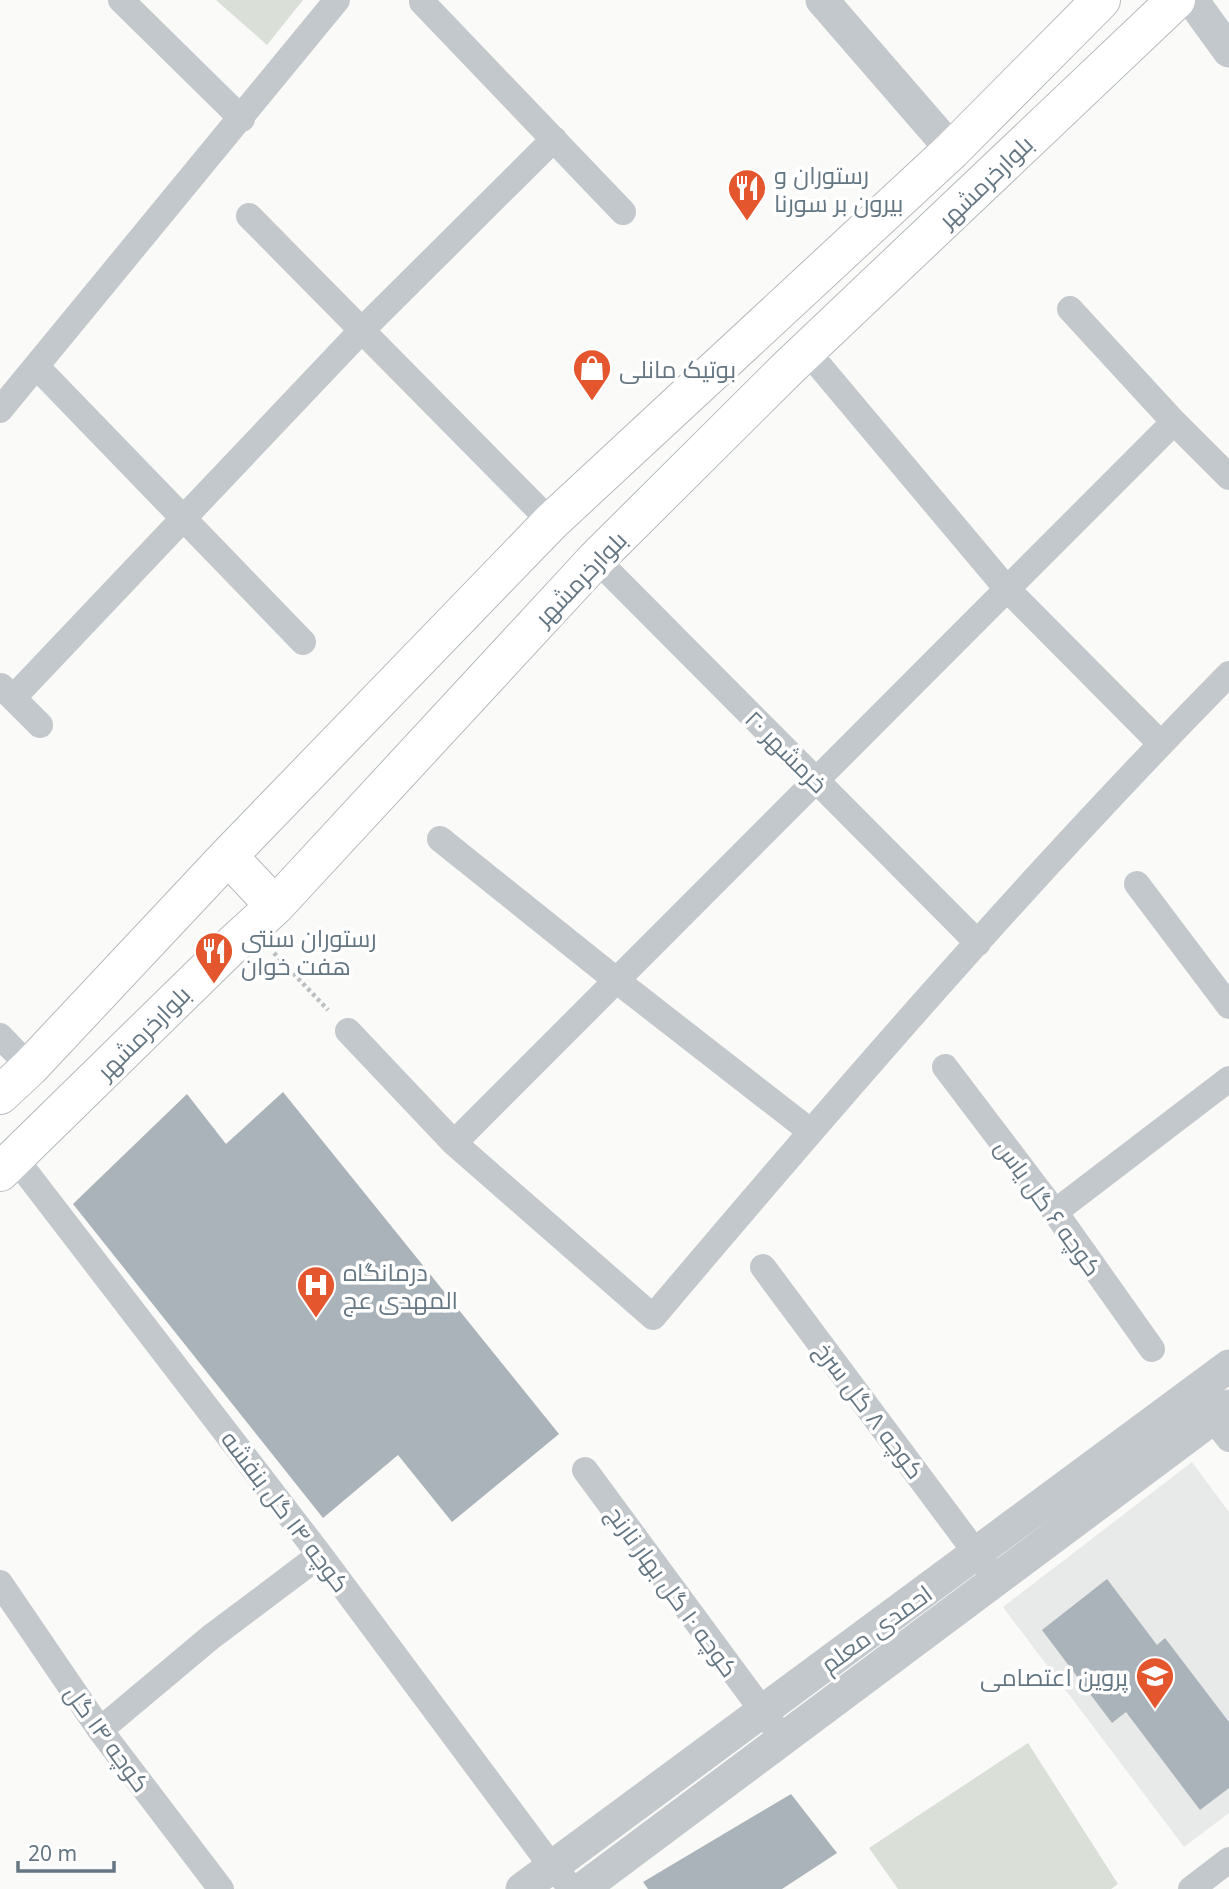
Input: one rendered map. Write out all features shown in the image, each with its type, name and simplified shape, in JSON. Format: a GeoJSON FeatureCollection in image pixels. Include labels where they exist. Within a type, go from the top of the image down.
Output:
{"type":"FeatureCollection","features":[{"type":"Feature","properties":{"kind":"main road","name":"بلوارخرمشهر"},"geometry":{"type":"LineString","coordinates":[[0,1095],[30,1067],[228,856],[551,522],[952,150],[1101,0]]}},
{"type":"Feature","properties":{"kind":"main road","name":"بلوارخرمشهر"},"geometry":{"type":"LineString","coordinates":[[8,1165],[263,918],[596,559],[807,351],[1176,0]]}},
{"type":"Feature","properties":{"kind":"main road"},"geometry":{"type":"LineString","coordinates":[[228,856],[263,918]]}},
{"type":"Feature","properties":{"kind":"street"},"geometry":{"type":"LineString","coordinates":[[121,0],[242,119]]}},
{"type":"Feature","properties":{"kind":"street"},"geometry":{"type":"LineString","coordinates":[[0,410],[242,119],[337,0]]}},
{"type":"Feature","properties":{"kind":"street"},"geometry":{"type":"LineString","coordinates":[[822,0],[952,150]]}},
{"type":"Feature","properties":{"kind":"street"},"geometry":{"type":"LineString","coordinates":[[1192,0],[1229,51]]}},
{"type":"Feature","properties":{"kind":"street"},"geometry":{"type":"LineString","coordinates":[[422,2],[623,212]]}},
{"type":"Feature","properties":{"kind":"street"},"geometry":{"type":"LineString","coordinates":[[40,725],[7,691],[185,519],[362,330],[554,139]]}},
{"type":"Feature","properties":{"kind":"street"},"geometry":{"type":"LineString","coordinates":[[249,216],[551,522]]}},
{"type":"Feature","properties":{"kind":"street"},"geometry":{"type":"LineString","coordinates":[[1070,309],[1174,422],[1229,477]]}},
{"type":"Feature","properties":{"kind":"street"},"geometry":{"type":"LineString","coordinates":[[807,351],[1007,589],[1161,744]]}},
{"type":"Feature","properties":{"kind":"street"},"geometry":{"type":"LineString","coordinates":[[36,366],[303,642]]}},
{"type":"Feature","properties":{"kind":"street"},"geometry":{"type":"LineString","coordinates":[[454,1143],[1174,422]]}},
{"type":"Feature","properties":{"kind":"street","name":"خرمشهر ۲۰"},"geometry":{"type":"LineString","coordinates":[[596,559],[978,943]]}},
{"type":"Feature","properties":{"kind":"street"},"geometry":{"type":"LineString","coordinates":[[348,1031],[454,1143],[653,1317],[810,1131],[978,943],[1229,674]]}},
{"type":"Feature","properties":{"kind":"street"},"geometry":{"type":"LineString","coordinates":[[440,839],[810,1131]]}},
{"type":"Feature","properties":{"kind":"street"},"geometry":{"type":"LineString","coordinates":[[1137,884],[1229,1006]]}},
{"type":"Feature","properties":{"kind":"street"},"geometry":{"type":"LineString","coordinates":[[0,1036],[30,1067]]}},
{"type":"Feature","properties":{"kind":"street","name":"کوچه ۶ گل یاس"},"geometry":{"type":"LineString","coordinates":[[945,1067],[1055,1212],[1152,1349]]}},
{"type":"Feature","properties":{"kind":"street"},"geometry":{"type":"LineString","coordinates":[[1055,1212],[1229,1079]]}},
{"type":"Feature","properties":{"kind":"street","name":"کوچه ۱۴ گل بنفشه"},"geometry":{"type":"LineString","coordinates":[[8,1165],[320,1555],[563,1878]]}},
{"type":"Feature","properties":{"kind":"street","name":"کوچه ۸ گل سرخ"},"geometry":{"type":"LineString","coordinates":[[763,1267],[996,1580]]}},
{"type":"Feature","properties":{"kind":"street","name":"احمدی معلم"},"geometry":{"type":"LineString","coordinates":[[582,1889],[1216,1414],[1229,1366]]}},
{"type":"Feature","properties":{"kind":"street","name":"احمدی معلم"},"geometry":{"type":"LineString","coordinates":[[522,1889],[563,1878],[762,1712],[976,1553],[1216,1414]]}},
{"type":"Feature","properties":{"kind":"street","name":"کوچه ۱۰ گل بهار نارنج"},"geometry":{"type":"LineString","coordinates":[[585,1470],[762,1712],[784,1738]]}},
{"type":"Feature","properties":{"kind":"street"},"geometry":{"type":"LineString","coordinates":[[100,1730],[211,1637],[320,1555]]}},
{"type":"Feature","properties":{"kind":"street","name":"کوچه ۱۴ گل"},"geometry":{"type":"LineString","coordinates":[[0,1583],[100,1730],[221,1889]]}},
{"type":"Feature","properties":{"kind":"street"},"geometry":{"type":"LineString","coordinates":[[1191,1889],[1227,1866]]}},
{"type":"Feature","properties":{"kind":"path"},"geometry":{"type":"LineString","coordinates":[[263,918],[348,1031]]}},
{"type":"Feature","properties":{"kind":"shaded area"},"geometry":{"type":"Polygon","coordinates":[[[216,0],[303,0],[267,45],[216,0]]]}},
{"type":"Feature","properties":{"kind":"shaded area","name":"پروین اعتصامی"},"geometry":{"type":"Polygon","coordinates":[[[1192,1462],[1229,1512],[1229,1813],[1184,1847],[1003,1607],[1192,1462]]]}},
{"type":"Feature","properties":{"kind":"shaded area"},"geometry":{"type":"Polygon","coordinates":[[[1028,1743],[1118,1884],[1111,1889],[898,1889],[869,1848],[1028,1743]]]}},
{"type":"Feature","properties":{"kind":"building","name":"درمانگاه المهدی عج"},"geometry":{"type":"Polygon","coordinates":[[[283,1092],[559,1434],[452,1522],[398,1455],[323,1518],[73,1204],[187,1094],[226,1144],[283,1092]]]}},
{"type":"Feature","properties":{"kind":"building"},"geometry":{"type":"Polygon","coordinates":[[[1107,1579],[1157,1645],[1165,1638],[1229,1722],[1229,1788],[1200,1810],[1126,1712],[1112,1723],[1042,1630],[1107,1579]]]}},
{"type":"Feature","properties":{"kind":"building"},"geometry":{"type":"Polygon","coordinates":[[[791,1794],[837,1853],[782,1889],[648,1889],[643,1882],[791,1794]]]}},
{"type":"Feature","properties":{"kind":"place","name":"رستوران و بیرون بر سورنا"},"geometry":{"type":"Point","coordinates":[747,222]}},
{"type":"Feature","properties":{"kind":"place","name":"بوتیک مانلی"},"geometry":{"type":"Point","coordinates":[592,402]}},
{"type":"Feature","properties":{"kind":"place","name":"رستوران سنتى هفت خوان"},"geometry":{"type":"Point","coordinates":[214,985]}},
{"type":"Feature","properties":{"kind":"place","name":"درمانگاه المهدی عج"},"geometry":{"type":"Point","coordinates":[316,1319]}},
{"type":"Feature","properties":{"kind":"place","name":"پروین اعتصامی"},"geometry":{"type":"Point","coordinates":[1155,1710]}}]}
